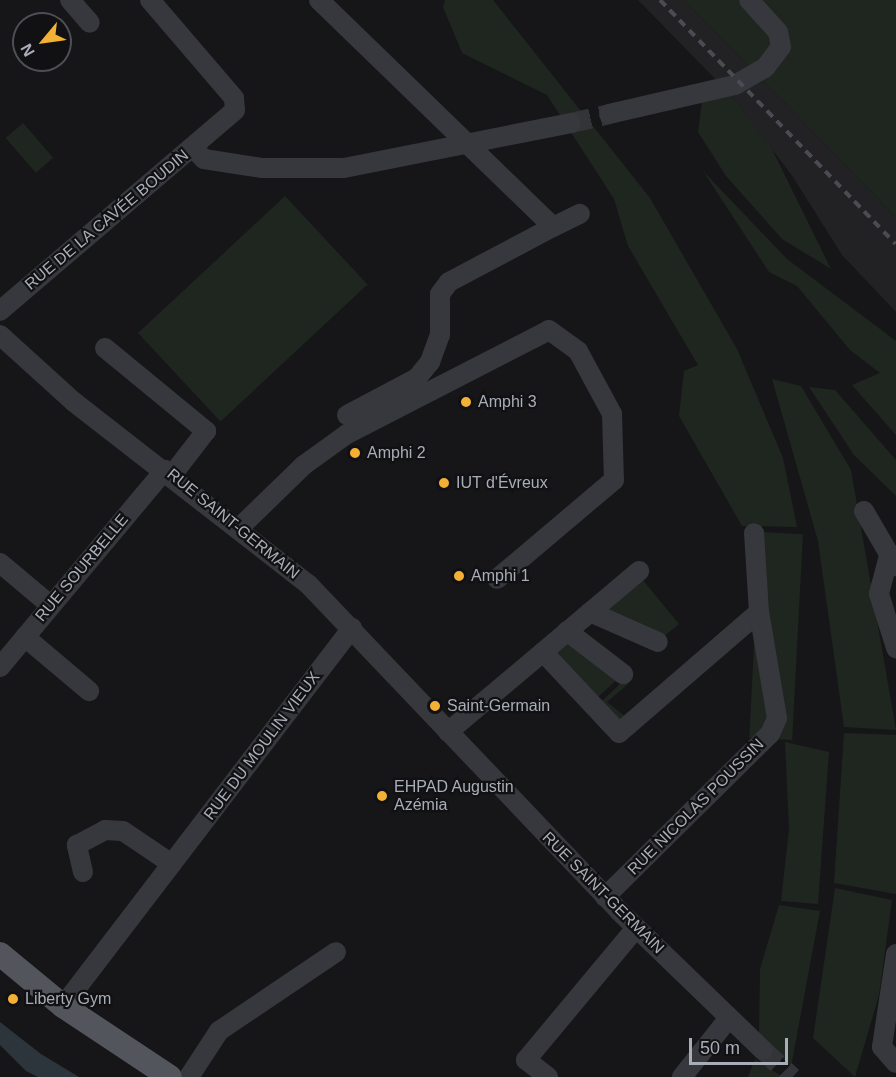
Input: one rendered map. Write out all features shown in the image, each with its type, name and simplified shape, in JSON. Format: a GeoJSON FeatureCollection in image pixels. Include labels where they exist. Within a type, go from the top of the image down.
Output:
{"type":"FeatureCollection","features":[{"type":"Feature","properties":{"kind":"main road"},"geometry":{"type":"LineString","coordinates":[[0,954],[63,1006],[170,1077]]}},
{"type":"Feature","properties":{"kind":"street"},"geometry":{"type":"LineString","coordinates":[[70,0],[90,23]]}},
{"type":"Feature","properties":{"kind":"street"},"geometry":{"type":"LineString","coordinates":[[150,0],[234,98],[235,110],[192,147]]}},
{"type":"Feature","properties":{"kind":"street"},"geometry":{"type":"LineString","coordinates":[[319,0],[553,227]]}},
{"type":"Feature","properties":{"kind":"street"},"geometry":{"type":"LineString","coordinates":[[609,114],[735,85],[774,58],[781,47],[778,32],[749,0]]}},
{"type":"Feature","properties":{"kind":"street","name":"RUE DE LA CAVÉE BOUDIN"},"geometry":{"type":"LineString","coordinates":[[0,311],[192,147],[204,159],[284,170],[344,168],[571,123]]}},
{"type":"Feature","properties":{"kind":"street"},"geometry":{"type":"LineString","coordinates":[[347,415],[417,378],[430,362],[440,334],[440,294],[449,282],[580,214]]}},
{"type":"Feature","properties":{"kind":"street"},"geometry":{"type":"LineString","coordinates":[[239,528],[304,465],[347,434],[549,330],[578,351],[612,414],[614,480],[498,579]]}},
{"type":"Feature","properties":{"kind":"street","name":"RUE SAINT-GERMAIN"},"geometry":{"type":"LineString","coordinates":[[2,342],[239,528],[352,628],[605,897],[763,1050]]}},
{"type":"Feature","properties":{"kind":"street","name":"RUE SOURBELLE"},"geometry":{"type":"LineString","coordinates":[[0,667],[50,605],[206,431],[105,348]]}},
{"type":"Feature","properties":{"kind":"street"},"geometry":{"type":"LineString","coordinates":[[864,511],[893,561],[879,594],[893,624],[896,648]]}},
{"type":"Feature","properties":{"kind":"street","name":"RUE NICOLAS POUSSIN"},"geometry":{"type":"LineString","coordinates":[[605,897],[770,734],[777,718],[759,612],[754,533]]}},
{"type":"Feature","properties":{"kind":"street"},"geometry":{"type":"LineString","coordinates":[[0,562],[50,605]]}},
{"type":"Feature","properties":{"kind":"street"},"geometry":{"type":"LineString","coordinates":[[448,732],[639,571]]}},
{"type":"Feature","properties":{"kind":"street"},"geometry":{"type":"LineString","coordinates":[[590,612],[658,642]]}},
{"type":"Feature","properties":{"kind":"street"},"geometry":{"type":"LineString","coordinates":[[543,652],[619,734],[759,612]]}},
{"type":"Feature","properties":{"kind":"street","name":"RUE DU MOULIN VIEUX"},"geometry":{"type":"LineString","coordinates":[[63,1006],[352,628]]}},
{"type":"Feature","properties":{"kind":"street"},"geometry":{"type":"LineString","coordinates":[[567,631],[623,674]]}},
{"type":"Feature","properties":{"kind":"street"},"geometry":{"type":"LineString","coordinates":[[25,637],[89,691]]}},
{"type":"Feature","properties":{"kind":"street"},"geometry":{"type":"LineString","coordinates":[[83,872],[77,845],[105,830],[123,831],[172,864]]}},
{"type":"Feature","properties":{"kind":"street"},"geometry":{"type":"LineString","coordinates":[[548,1077],[525,1060],[636,928]]}},
{"type":"Feature","properties":{"kind":"street"},"geometry":{"type":"LineString","coordinates":[[189,1077],[219,1030],[336,952]]}},
{"type":"Feature","properties":{"kind":"street"},"geometry":{"type":"LineString","coordinates":[[895,964],[882,1047],[896,1063]]}},
{"type":"Feature","properties":{"kind":"street"},"geometry":{"type":"LineString","coordinates":[[682,1077],[729,1018]]}},
{"type":"Feature","properties":{"kind":"shaded area"},"geometry":{"type":"Polygon","coordinates":[[[445,0],[493,0],[650,198],[737,349],[783,458],[797,527],[742,526],[679,416],[684,371],[698,365],[628,246],[614,199],[547,95],[462,53],[443,7],[445,0]]]}},
{"type":"Feature","properties":{"kind":"shaded area"},"geometry":{"type":"Polygon","coordinates":[[[638,0],[684,0],[896,217],[896,312],[842,255],[793,177],[729,93],[638,0]]]}},
{"type":"Feature","properties":{"kind":"shaded area"},"geometry":{"type":"Polygon","coordinates":[[[684,0],[896,0],[896,217],[684,0]]]}},
{"type":"Feature","properties":{"kind":"shaded area"},"geometry":{"type":"Polygon","coordinates":[[[729,93],[771,147],[831,269],[782,239],[726,176],[698,132],[702,102],[729,93]]]}},
{"type":"Feature","properties":{"kind":"shaded area"},"geometry":{"type":"Polygon","coordinates":[[[23,123],[53,158],[36,173],[6,138],[23,123]]]}},
{"type":"Feature","properties":{"kind":"shaded area"},"geometry":{"type":"Polygon","coordinates":[[[703,171],[787,259],[896,341],[896,435],[852,385],[880,373],[850,350],[797,286],[769,272],[703,171]]]}},
{"type":"Feature","properties":{"kind":"shaded area"},"geometry":{"type":"Polygon","coordinates":[[[285,196],[368,284],[221,422],[138,333],[285,196]]]}},
{"type":"Feature","properties":{"kind":"shaded area"},"geometry":{"type":"Polygon","coordinates":[[[772,379],[801,386],[851,470],[896,730],[844,727],[818,541],[772,379]]]}},
{"type":"Feature","properties":{"kind":"shaded area"},"geometry":{"type":"Polygon","coordinates":[[[809,387],[835,390],[896,460],[896,496],[854,455],[809,387]]]}},
{"type":"Feature","properties":{"kind":"shaded area"},"geometry":{"type":"Polygon","coordinates":[[[760,532],[803,534],[792,740],[749,738],[760,532]]]}},
{"type":"Feature","properties":{"kind":"shaded area"},"geometry":{"type":"Polygon","coordinates":[[[642,579],[679,624],[663,637],[605,610],[642,579]]]}},
{"type":"Feature","properties":{"kind":"shaded area"},"geometry":{"type":"Polygon","coordinates":[[[571,638],[620,677],[598,697],[555,655],[571,638]]]}},
{"type":"Feature","properties":{"kind":"shaded area"},"geometry":{"type":"Polygon","coordinates":[[[624,680],[628,684],[607,702],[626,717],[621,722],[601,702],[624,680]]]}},
{"type":"Feature","properties":{"kind":"shaded area"},"geometry":{"type":"Polygon","coordinates":[[[844,733],[896,735],[896,894],[834,883],[844,733]]]}},
{"type":"Feature","properties":{"kind":"shaded area"},"geometry":{"type":"Polygon","coordinates":[[[785,742],[829,752],[818,904],[781,901],[789,829],[785,742]]]}},
{"type":"Feature","properties":{"kind":"shaded area"},"geometry":{"type":"Polygon","coordinates":[[[835,888],[892,900],[879,995],[855,1077],[813,1038],[835,888]]]}},
{"type":"Feature","properties":{"kind":"shaded area"},"geometry":{"type":"Polygon","coordinates":[[[779,905],[820,911],[791,1067],[759,1033],[760,969],[779,905]]]}},
{"type":"Feature","properties":{"kind":"shaded area"},"geometry":{"type":"Polygon","coordinates":[[[0,1022],[41,1054],[79,1077],[38,1077],[26,1071],[0,1045],[0,1022]]]}},
{"type":"Feature","properties":{"kind":"shaded area"},"geometry":{"type":"Polygon","coordinates":[[[755,1059],[783,1077],[748,1077],[755,1059]]]}},
{"type":"Feature","properties":{"kind":"tunnel"},"geometry":{"type":"LineString","coordinates":[[571,123],[609,114]]}},
{"type":"Feature","properties":{"kind":"tunnel"},"geometry":{"type":"LineString","coordinates":[[763,1050],[792,1077]]}},
{"type":"Feature","properties":{"kind":"railway"},"geometry":{"type":"LineString","coordinates":[[660,0],[896,244]]}},
{"type":"Feature","properties":{"kind":"place","name":"Amphi 3"},"geometry":{"type":"Point","coordinates":[466,402]}},
{"type":"Feature","properties":{"kind":"place","name":"Amphi 2"},"geometry":{"type":"Point","coordinates":[355,453]}},
{"type":"Feature","properties":{"kind":"place","name":"IUT d'Évreux"},"geometry":{"type":"Point","coordinates":[444,483]}},
{"type":"Feature","properties":{"kind":"place","name":"Amphi 1"},"geometry":{"type":"Point","coordinates":[459,576]}},
{"type":"Feature","properties":{"kind":"place","name":"Saint-Germain"},"geometry":{"type":"Point","coordinates":[435,706]}},
{"type":"Feature","properties":{"kind":"place","name":"EHPAD Augustin Azémia"},"geometry":{"type":"Point","coordinates":[382,796]}},
{"type":"Feature","properties":{"kind":"place","name":"Liberty Gym"},"geometry":{"type":"Point","coordinates":[13,999]}}]}
